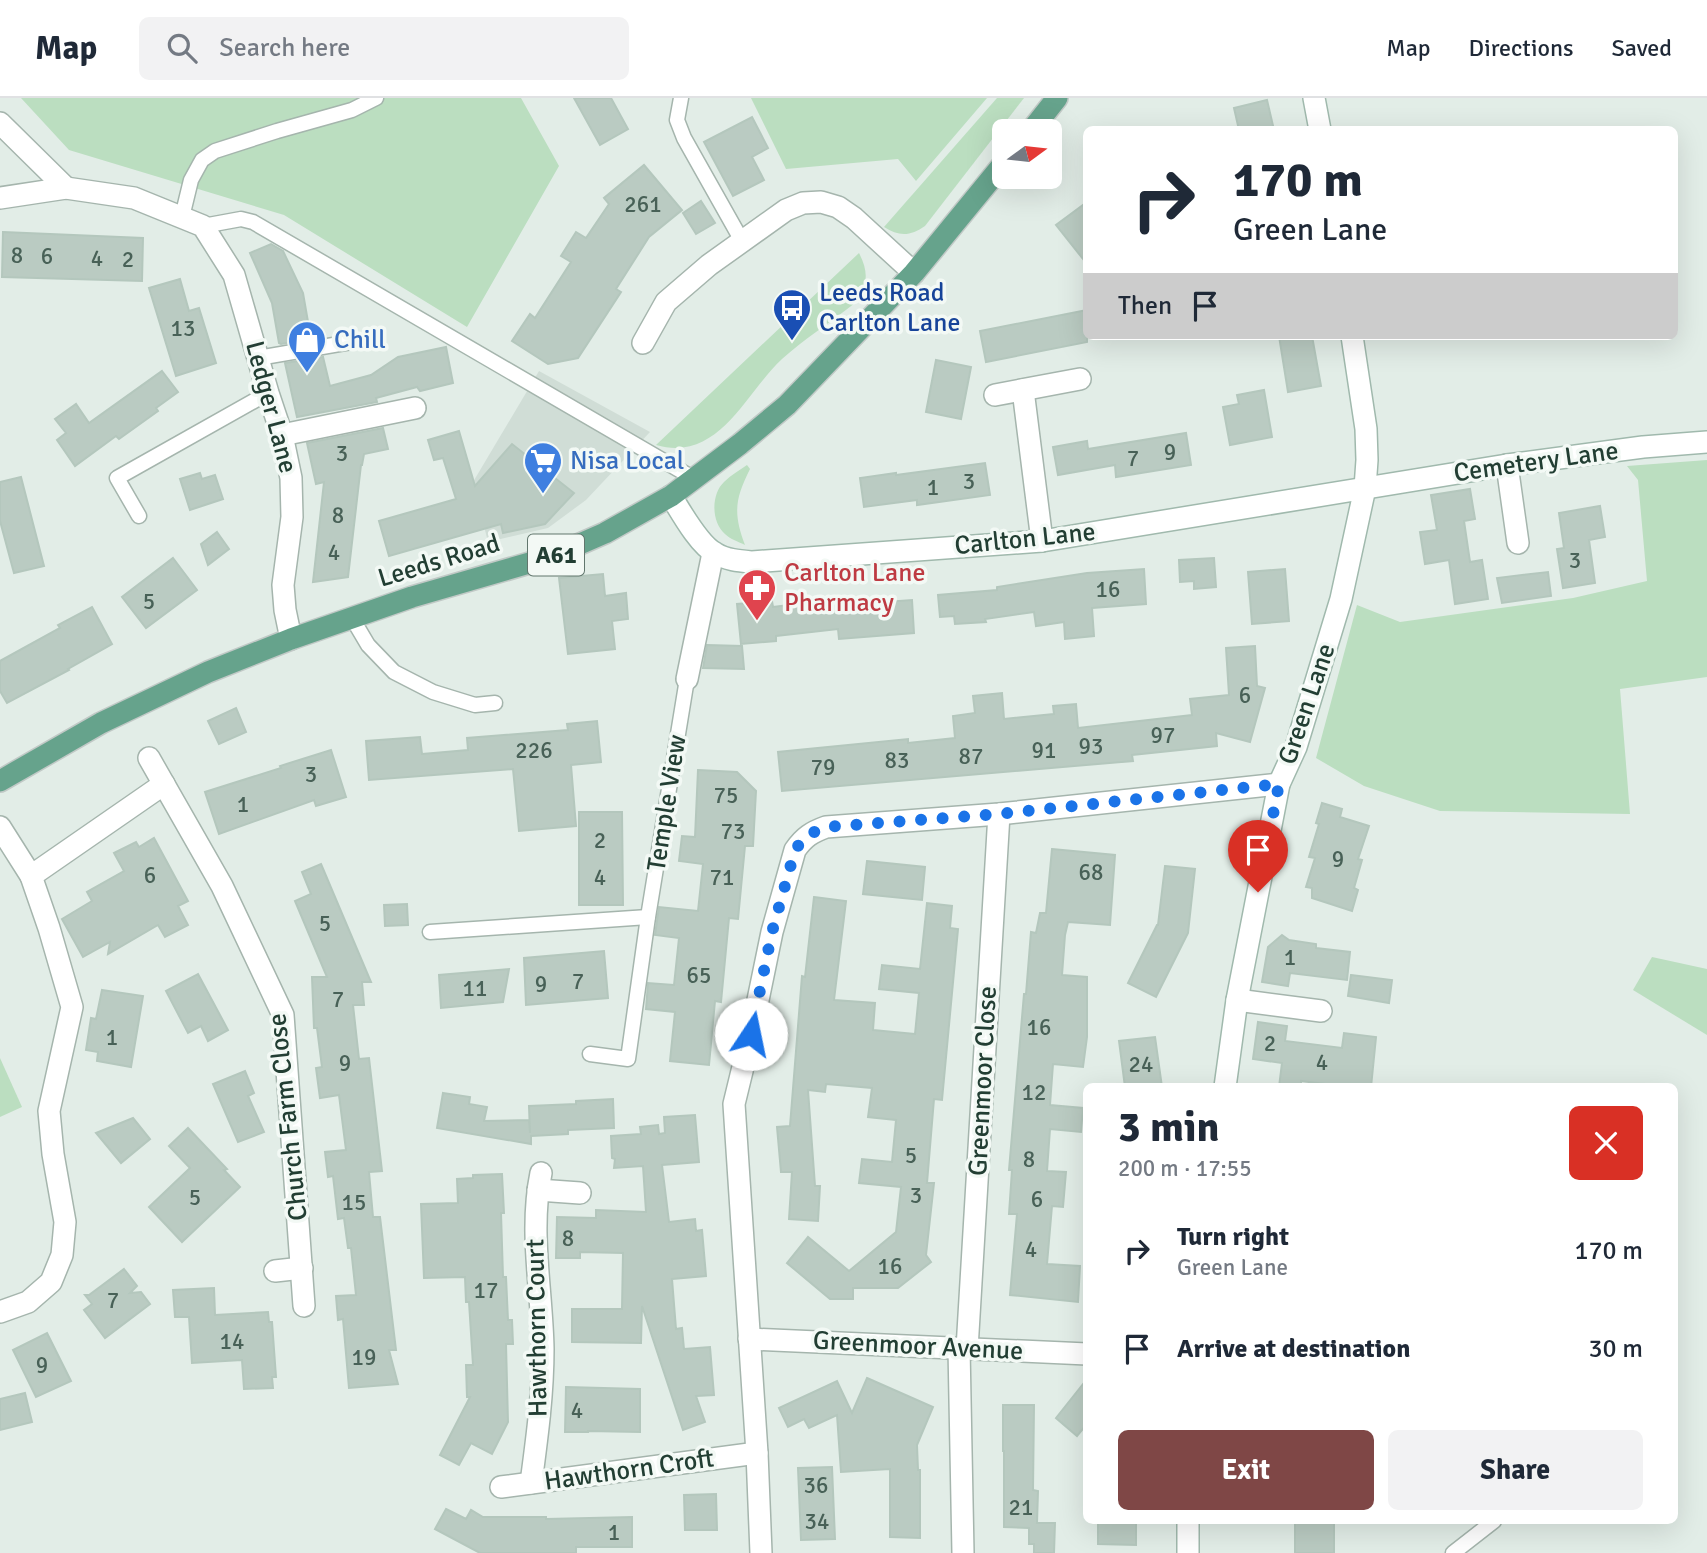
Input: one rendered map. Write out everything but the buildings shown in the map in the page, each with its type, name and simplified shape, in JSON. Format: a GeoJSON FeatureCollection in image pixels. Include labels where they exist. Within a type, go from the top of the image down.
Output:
{"type":"FeatureCollection","features":[{"type":"Feature","properties":{"kind":"main road"},"geometry":{"type":"LineString","coordinates":[[1040,119],[1057,98]]}},
{"type":"Feature","properties":{"kind":"main road","name":"Leeds Road"},"geometry":{"type":"LineString","coordinates":[[0,781],[101,723],[208,672],[291,639],[412,597],[550,557],[605,533],[671,496],[787,405],[914,273],[992,178]]}},
{"type":"Feature","properties":{"kind":"street"},"geometry":{"type":"LineString","coordinates":[[1314,98],[1320,126]]}},
{"type":"Feature","properties":{"kind":"street"},"geometry":{"type":"LineString","coordinates":[[0,123],[66,188]]}},
{"type":"Feature","properties":{"kind":"street"},"geometry":{"type":"LineString","coordinates":[[0,198],[66,188],[134,198],[203,226]]}},
{"type":"Feature","properties":{"kind":"street"},"geometry":{"type":"LineString","coordinates":[[643,343],[666,302],[742,241],[786,210],[803,203],[821,202],[838,207],[854,218],[914,273]]}},
{"type":"Feature","properties":{"kind":"street","name":"Ledger Lane"},"geometry":{"type":"LineString","coordinates":[[203,226],[234,275],[282,435],[292,478],[292,517],[283,585],[291,639]]}},
{"type":"Feature","properties":{"kind":"street","name":"Green Lane"},"geometry":{"type":"LineString","coordinates":[[1226,1083],[1237,1000],[1279,784],[1296,747],[1341,599],[1365,488],[1366,429],[1353,340]]}},
{"type":"Feature","properties":{"kind":"street"},"geometry":{"type":"LineString","coordinates":[[995,395],[1080,379]]}},
{"type":"Feature","properties":{"kind":"street"},"geometry":{"type":"LineString","coordinates":[[1023,390],[1042,541]]}},
{"type":"Feature","properties":{"kind":"street"},"geometry":{"type":"LineString","coordinates":[[282,435],[415,408]]}},
{"type":"Feature","properties":{"kind":"street","name":"Cemetery Lane"},"geometry":{"type":"LineString","coordinates":[[1365,488],[1507,465],[1643,447],[1707,442]]}},
{"type":"Feature","properties":{"kind":"street"},"geometry":{"type":"LineString","coordinates":[[1507,465],[1518,543]]}},
{"type":"Feature","properties":{"kind":"street","name":"Carlton Lane"},"geometry":{"type":"LineString","coordinates":[[713,553],[752,562],[1042,541],[1365,488]]}},
{"type":"Feature","properties":{"kind":"street"},"geometry":{"type":"LineString","coordinates":[[671,496],[696,534],[713,553]]}},
{"type":"Feature","properties":{"kind":"street","name":"Temple View"},"geometry":{"type":"LineString","coordinates":[[687,679],[713,553]]}},
{"type":"Feature","properties":{"kind":"street","name":"Church Farm Close"},"geometry":{"type":"LineString","coordinates":[[149,758],[222,887],[283,1016],[304,1306]]}},
{"type":"Feature","properties":{"kind":"street"},"geometry":{"type":"LineString","coordinates":[[31,876],[164,784]]}},
{"type":"Feature","properties":{"kind":"street"},"geometry":{"type":"LineString","coordinates":[[761,1553],[734,1104],[772,932],[795,850],[802,839],[813,831],[826,827],[999,814],[1279,784]]}},
{"type":"Feature","properties":{"kind":"street","name":"Greenmoor Close"},"geometry":{"type":"LineString","coordinates":[[963,1553],[963,1348],[999,814]]}},
{"type":"Feature","properties":{"kind":"street"},"geometry":{"type":"LineString","coordinates":[[0,827],[31,876],[72,1007],[49,1111],[53,1154],[65,1222],[62,1255],[51,1282],[28,1302],[0,1312]]}},
{"type":"Feature","properties":{"kind":"street"},"geometry":{"type":"LineString","coordinates":[[1237,1000],[1321,1012]]}},
{"type":"Feature","properties":{"kind":"street","name":"Hawthorn Court"},"geometry":{"type":"LineString","coordinates":[[531,1483],[541,1414],[543,1349],[535,1235],[540,1182],[580,1192]]}},
{"type":"Feature","properties":{"kind":"street"},"geometry":{"type":"LineString","coordinates":[[275,1271],[302,1268]]}},
{"type":"Feature","properties":{"kind":"street","name":"Greenmoor Avenue"},"geometry":{"type":"LineString","coordinates":[[749,1339],[1083,1354]]}},
{"type":"Feature","properties":{"kind":"street","name":"Hawthorn Croft"},"geometry":{"type":"LineString","coordinates":[[501,1487],[757,1453]]}},
{"type":"Feature","properties":{"kind":"street"},"geometry":{"type":"LineString","coordinates":[[1188,1524],[1188,1553]]}},
{"type":"Feature","properties":{"kind":"lane"},"geometry":{"type":"LineString","coordinates":[[182,218],[191,180],[202,160],[215,151],[352,110],[376,98]]}},
{"type":"Feature","properties":{"kind":"lane"},"geometry":{"type":"LineString","coordinates":[[681,98],[677,120],[684,138],[742,241]]}},
{"type":"Feature","properties":{"kind":"lane"},"geometry":{"type":"LineString","coordinates":[[203,226],[241,219],[253,222],[693,478]]}},
{"type":"Feature","properties":{"kind":"lane"},"geometry":{"type":"LineString","coordinates":[[258,358],[351,342]]}},
{"type":"Feature","properties":{"kind":"lane"},"geometry":{"type":"LineString","coordinates":[[139,516],[117,478],[268,393]]}},
{"type":"Feature","properties":{"kind":"lane"},"geometry":{"type":"LineString","coordinates":[[352,618],[368,645],[394,672],[433,692],[475,705],[495,703]]}},
{"type":"Feature","properties":{"kind":"lane","name":"Temple View"},"geometry":{"type":"LineString","coordinates":[[590,1054],[628,1059],[687,679]]}},
{"type":"Feature","properties":{"kind":"lane"},"geometry":{"type":"LineString","coordinates":[[430,933],[648,917]]}},
{"type":"Feature","properties":{"kind":"lane"},"geometry":{"type":"LineString","coordinates":[[1453,1553],[1490,1524]]}},
{"type":"Feature","properties":{"kind":"shaded area"},"geometry":{"type":"Polygon","coordinates":[[[539,371],[650,432],[586,500],[548,528],[488,542],[473,482],[539,371]]]}},
{"type":"Feature","properties":{"kind":"green space"},"geometry":{"type":"Polygon","coordinates":[[[21,98],[521,98],[559,166],[467,327],[284,215],[69,150],[21,98]]]}},
{"type":"Feature","properties":{"kind":"green space"},"geometry":{"type":"Polygon","coordinates":[[[751,98],[987,98],[916,181],[898,159],[786,169],[751,98]]]}},
{"type":"Feature","properties":{"kind":"green space"},"geometry":{"type":"Polygon","coordinates":[[[997,98],[1024,98],[1008,119],[992,119],[992,139],[925,226],[905,234],[884,227],[997,98]]]}},
{"type":"Feature","properties":{"kind":"green space"},"geometry":{"type":"Polygon","coordinates":[[[859,253],[866,279],[863,291],[855,303],[782,359],[729,422],[714,435],[697,444],[678,448],[656,445],[859,253]]]}},
{"type":"Feature","properties":{"kind":"green space"},"geometry":{"type":"Polygon","coordinates":[[[1707,460],[1707,677],[1620,689],[1630,814],[1440,811],[1364,786],[1316,758],[1357,605],[1400,622],[1573,598],[1647,581],[1638,480],[1627,466],[1707,460]]]}},
{"type":"Feature","properties":{"kind":"green space"},"geometry":{"type":"Polygon","coordinates":[[[747,465],[750,469],[737,506],[745,545],[720,529],[714,508],[720,487],[747,465]]]}},
{"type":"Feature","properties":{"kind":"green space"},"geometry":{"type":"Polygon","coordinates":[[[1652,957],[1707,969],[1707,1035],[1633,990],[1652,957]]]}},
{"type":"Feature","properties":{"kind":"green space"},"geometry":{"type":"Polygon","coordinates":[[[0,1058],[22,1107],[0,1117],[0,1058]]]}},
{"type":"Feature","properties":{"kind":"place","name":"Leeds Road Carlton Lane"},"geometry":{"type":"Point","coordinates":[792,342]}},
{"type":"Feature","properties":{"kind":"place","name":"Chill"},"geometry":{"type":"Point","coordinates":[307,374]}},
{"type":"Feature","properties":{"kind":"place","name":"Nisa Local"},"geometry":{"type":"Point","coordinates":[543,495]}},
{"type":"Feature","properties":{"kind":"place","name":"Carlton Lane Pharmacy"},"geometry":{"type":"Point","coordinates":[757,622]}},
{"type":"Feature","properties":{"kind":"route"},"geometry":{"type":"LineString","coordinates":[[751,1034],[790,862],[802,839],[813,831],[826,827],[999,814],[1279,784],[1258,892]]}}]}
